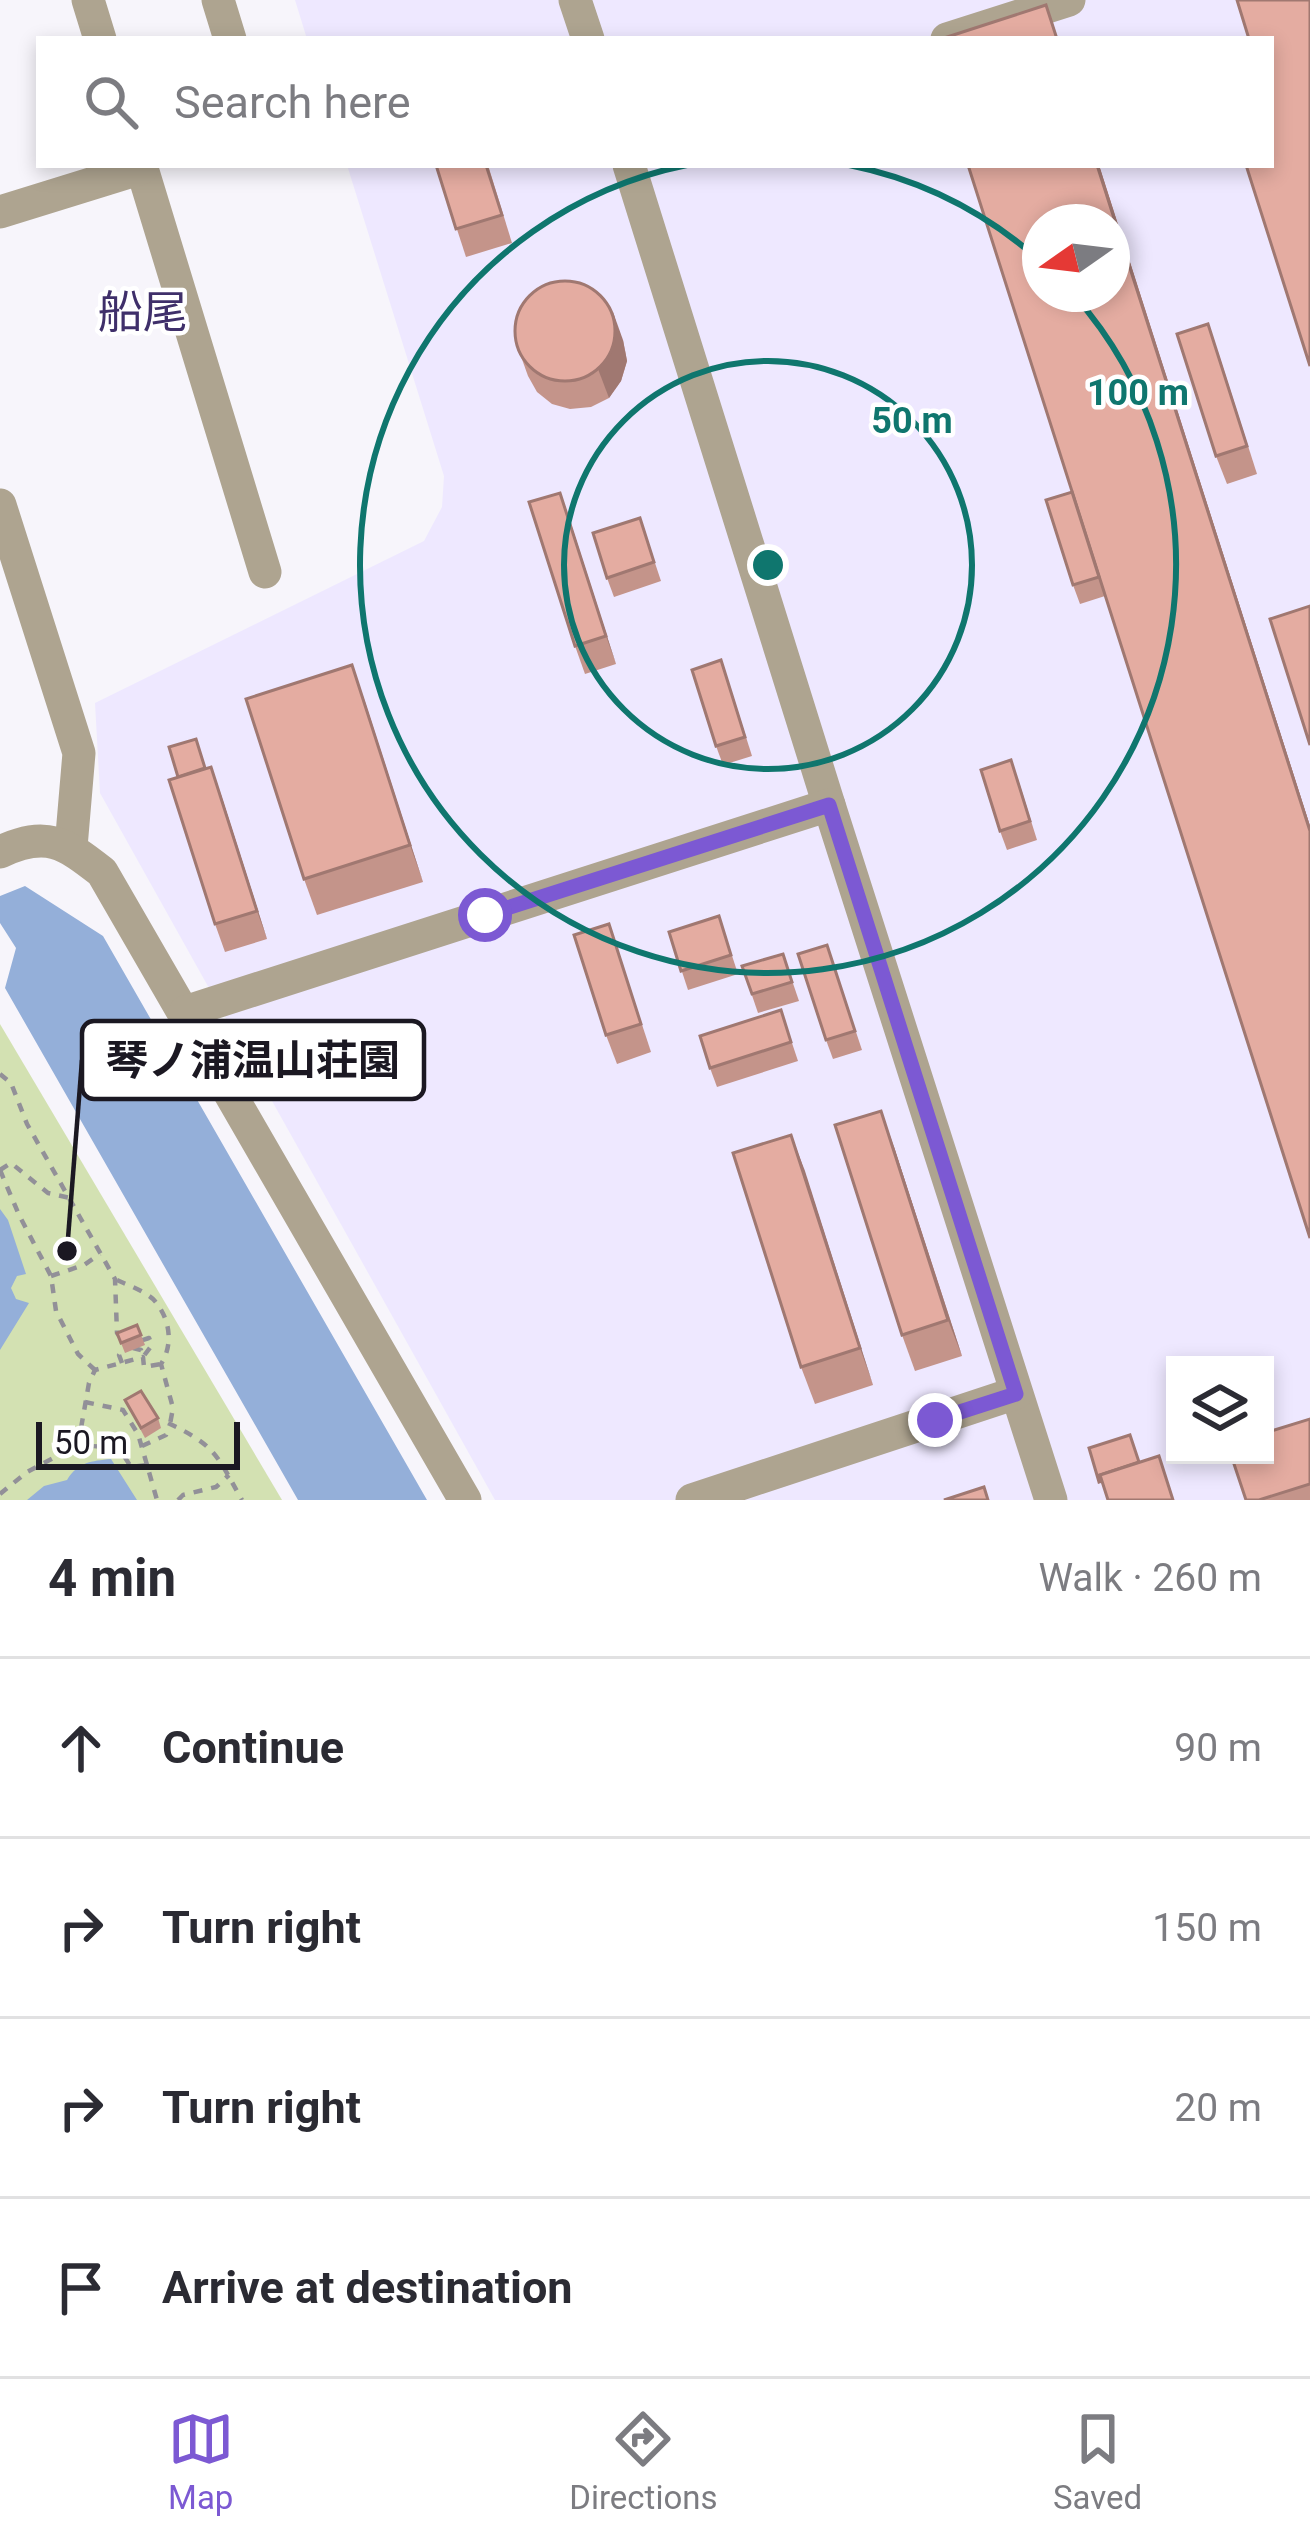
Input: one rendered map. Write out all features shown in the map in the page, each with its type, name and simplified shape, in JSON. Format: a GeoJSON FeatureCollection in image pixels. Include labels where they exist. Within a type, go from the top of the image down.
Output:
{"type":"FeatureCollection","features":[{"type":"Feature","properties":{"kind":"street"},"geometry":{"type":"LineString","coordinates":[[88,0],[99,36]]}},
{"type":"Feature","properties":{"kind":"street"},"geometry":{"type":"LineString","coordinates":[[218,0],[229,36]]}},
{"type":"Feature","properties":{"kind":"street"},"geometry":{"type":"LineString","coordinates":[[575,0],[587,36]]}},
{"type":"Feature","properties":{"kind":"street"},"geometry":{"type":"LineString","coordinates":[[956,36],[1069,0]]}},
{"type":"Feature","properties":{"kind":"street"},"geometry":{"type":"LineString","coordinates":[[0,212],[138,168]]}},
{"type":"Feature","properties":{"kind":"street"},"geometry":{"type":"LineString","coordinates":[[141,168],[266,572]]}},
{"type":"Feature","properties":{"kind":"street"},"geometry":{"type":"LineString","coordinates":[[630,168],[1052,1500]]}},
{"type":"Feature","properties":{"kind":"street"},"geometry":{"type":"LineString","coordinates":[[0,505],[79,753],[71,847]]}},
{"type":"Feature","properties":{"kind":"street"},"geometry":{"type":"LineString","coordinates":[[185,1012],[829,805]]}},
{"type":"Feature","properties":{"kind":"street"},"geometry":{"type":"LineString","coordinates":[[6,849],[46,839],[71,847],[102,872],[465,1500]]}},
{"type":"Feature","properties":{"kind":"street"},"geometry":{"type":"LineString","coordinates":[[692,1500],[1016,1394]]}},
{"type":"Feature","properties":{"kind":"path"},"geometry":{"type":"LineString","coordinates":[[0,1075],[10,1083],[27,1124],[116,1279],[117,1334],[131,1348],[142,1350],[144,1367],[161,1364],[170,1351],[168,1324],[152,1298],[116,1279]]}},
{"type":"Feature","properties":{"kind":"path"},"geometry":{"type":"LineString","coordinates":[[70,1198],[48,1193],[11,1163],[0,1170],[51,1276],[56,1311],[78,1354],[95,1370]]}},
{"type":"Feature","properties":{"kind":"path"},"geometry":{"type":"LineString","coordinates":[[51,1276],[101,1254]]}},
{"type":"Feature","properties":{"kind":"path"},"geometry":{"type":"LineString","coordinates":[[78,1445],[88,1383],[95,1370],[122,1364],[143,1357],[152,1345],[149,1338],[120,1350],[122,1364]]}},
{"type":"Feature","properties":{"kind":"path"},"geometry":{"type":"LineString","coordinates":[[142,1446],[166,1435],[170,1424],[173,1408],[161,1364]]}},
{"type":"Feature","properties":{"kind":"path"},"geometry":{"type":"LineString","coordinates":[[86,1402],[129,1415],[140,1433],[157,1500]]}},
{"type":"Feature","properties":{"kind":"path"},"geometry":{"type":"LineString","coordinates":[[170,1424],[217,1454],[242,1500]]}},
{"type":"Feature","properties":{"kind":"path"},"geometry":{"type":"LineString","coordinates":[[0,1495],[27,1472],[78,1445],[119,1448],[131,1467],[147,1466]]}},
{"type":"Feature","properties":{"kind":"path"},"geometry":{"type":"LineString","coordinates":[[178,1500],[216,1487],[229,1474]]}},
{"type":"Feature","properties":{"kind":"shaded area"},"geometry":{"type":"Polygon","coordinates":[[[295,0],[1310,0],[1310,1500],[495,1500],[100,793],[95,703],[424,541],[442,507],[444,476],[348,168],[1274,168],[1274,36],[306,36],[295,0]]]}},
{"type":"Feature","properties":{"kind":"green space"},"geometry":{"type":"Polygon","coordinates":[[[0,1024],[282,1500],[0,1500],[0,1024]]]}},
{"type":"Feature","properties":{"kind":"water"},"geometry":{"type":"Polygon","coordinates":[[[25,886],[103,936],[427,1500],[298,1500],[5,988],[16,948],[0,923],[0,896],[25,886]]]}},
{"type":"Feature","properties":{"kind":"water"},"geometry":{"type":"Polygon","coordinates":[[[0,1209],[26,1274],[17,1276],[11,1288],[16,1299],[29,1303],[0,1350],[0,1209]]]}},
{"type":"Feature","properties":{"kind":"water"},"geometry":{"type":"Polygon","coordinates":[[[111,1459],[137,1500],[27,1500],[44,1486],[67,1480],[80,1466],[111,1459]]]}},
{"type":"Feature","properties":{"kind":"building"},"geometry":{"type":"Polygon","coordinates":[[[1237,0],[1310,0],[1310,366],[1247,168],[1274,168],[1274,36],[1248,36],[1237,0]]]}},
{"type":"Feature","properties":{"kind":"building"},"geometry":{"type":"Polygon","coordinates":[[[1046,5],[1056,36],[950,36],[1046,5]]]}},
{"type":"Feature","properties":{"kind":"building"},"geometry":{"type":"Polygon","coordinates":[[[437,168],[487,168],[502,215],[456,229],[437,168]]]}},
{"type":"Feature","properties":{"kind":"building"},"geometry":{"type":"Polygon","coordinates":[[[969,168],[1098,168],[1109,204],[1022,204],[1022,312],[1130,312],[1130,268],[1310,831],[1310,1238],[969,168]]]}},
{"type":"Feature","properties":{"kind":"building"},"geometry":{"type":"Polygon","coordinates":[[[565,281],[601,295],[615,331],[601,367],[565,381],[529,367],[515,331],[529,295],[565,281]]]}},
{"type":"Feature","properties":{"kind":"building"},"geometry":{"type":"Polygon","coordinates":[[[1208,324],[1247,446],[1216,456],[1177,334],[1208,324]]]}},
{"type":"Feature","properties":{"kind":"building"},"geometry":{"type":"Polygon","coordinates":[[[1072,492],[1099,577],[1073,585],[1046,500],[1072,492]]]}},
{"type":"Feature","properties":{"kind":"building"},"geometry":{"type":"Polygon","coordinates":[[[560,493],[606,636],[575,646],[529,502],[560,493]]]}},
{"type":"Feature","properties":{"kind":"building"},"geometry":{"type":"Polygon","coordinates":[[[640,518],[654,562],[607,578],[593,533],[640,518]]]}},
{"type":"Feature","properties":{"kind":"building"},"geometry":{"type":"Polygon","coordinates":[[[1310,606],[1310,745],[1270,619],[1310,606]]]}},
{"type":"Feature","properties":{"kind":"building"},"geometry":{"type":"Polygon","coordinates":[[[721,660],[745,737],[716,746],[692,670],[721,660]]]}},
{"type":"Feature","properties":{"kind":"building"},"geometry":{"type":"Polygon","coordinates":[[[352,665],[410,845],[304,879],[246,699],[352,665]]]}},
{"type":"Feature","properties":{"kind":"building"},"geometry":{"type":"Polygon","coordinates":[[[196,739],[205,768],[178,777],[169,747],[196,739]]]}},
{"type":"Feature","properties":{"kind":"building"},"geometry":{"type":"Polygon","coordinates":[[[1011,760],[1030,821],[1000,831],[981,770],[1011,760]]]}},
{"type":"Feature","properties":{"kind":"building"},"geometry":{"type":"Polygon","coordinates":[[[211,767],[257,911],[215,924],[169,780],[211,767]]]}},
{"type":"Feature","properties":{"kind":"building"},"geometry":{"type":"Polygon","coordinates":[[[719,916],[731,955],[681,971],[669,932],[719,916]]]}},
{"type":"Feature","properties":{"kind":"building"},"geometry":{"type":"Polygon","coordinates":[[[609,924],[641,1024],[606,1035],[574,935],[609,924]]]}},
{"type":"Feature","properties":{"kind":"building"},"geometry":{"type":"Polygon","coordinates":[[[827,945],[855,1031],[826,1040],[798,954],[827,945]]]}},
{"type":"Feature","properties":{"kind":"building"},"geometry":{"type":"Polygon","coordinates":[[[783,954],[792,982],[752,994],[742,966],[783,954]]]}},
{"type":"Feature","properties":{"kind":"building"},"geometry":{"type":"Polygon","coordinates":[[[781,1010],[791,1042],[710,1068],[700,1036],[781,1010]]]}},
{"type":"Feature","properties":{"kind":"building"},"geometry":{"type":"Polygon","coordinates":[[[881,1111],[948,1320],[902,1335],[835,1125],[881,1111]]]}},
{"type":"Feature","properties":{"kind":"building"},"geometry":{"type":"Polygon","coordinates":[[[791,1135],[860,1348],[801,1367],[733,1153],[791,1135]]]}},
{"type":"Feature","properties":{"kind":"building"},"geometry":{"type":"Polygon","coordinates":[[[137,1325],[141,1335],[121,1343],[117,1333],[137,1325]]]}},
{"type":"Feature","properties":{"kind":"building"},"geometry":{"type":"Polygon","coordinates":[[[141,1391],[158,1418],[141,1428],[125,1400],[141,1391]]]}},
{"type":"Feature","properties":{"kind":"building"},"geometry":{"type":"Polygon","coordinates":[[[1310,1419],[1310,1484],[1246,1500],[1234,1464],[1274,1464],[1274,1430],[1310,1419]]]}},
{"type":"Feature","properties":{"kind":"building"},"geometry":{"type":"Polygon","coordinates":[[[1130,1435],[1139,1462],[1100,1475],[1099,1482],[1089,1448],[1130,1435]]]}},
{"type":"Feature","properties":{"kind":"building"},"geometry":{"type":"Polygon","coordinates":[[[1159,1456],[1173,1500],[1108,1500],[1100,1475],[1159,1456]]]}},
{"type":"Feature","properties":{"kind":"building"},"geometry":{"type":"Polygon","coordinates":[[[984,1487],[988,1500],[944,1500],[984,1487]]]}},
{"type":"Feature","properties":{"kind":"place","name":"琴ノ浦温山荘園"},"geometry":{"type":"Point","coordinates":[67,1251]}},
{"type":"Feature","properties":{"kind":"district","name":"船尾"},"geometry":{"type":"Point","coordinates":[143,312]}},
{"type":"Feature","properties":{"kind":"route"},"geometry":{"type":"LineString","coordinates":[[485,915],[829,805],[1016,1394],[935,1420]]}}]}
